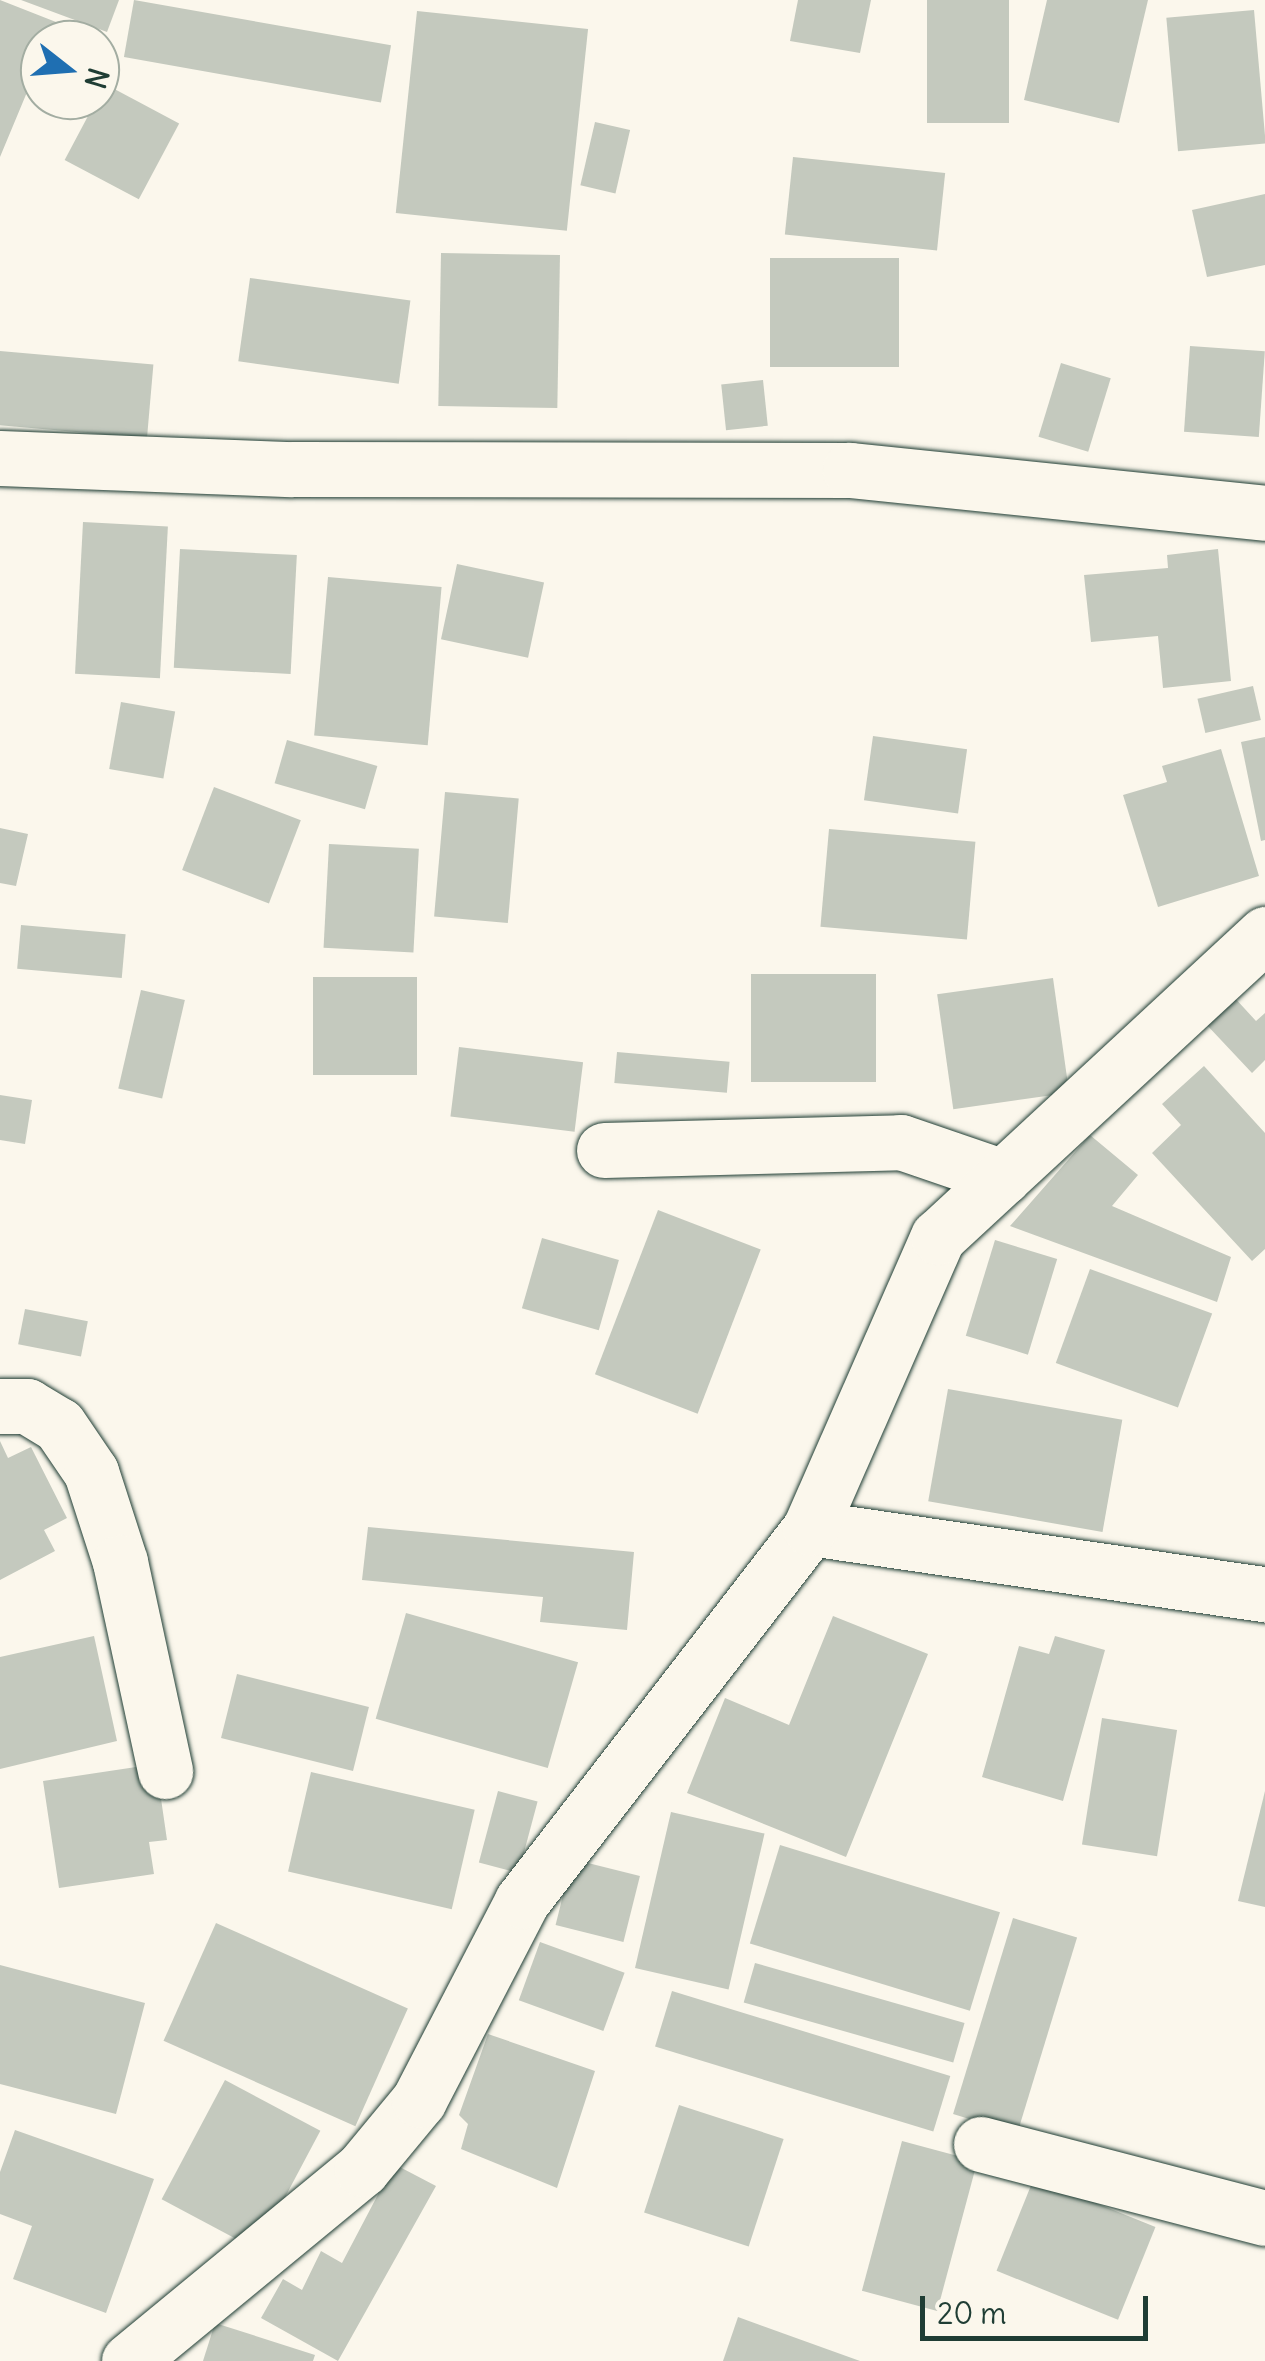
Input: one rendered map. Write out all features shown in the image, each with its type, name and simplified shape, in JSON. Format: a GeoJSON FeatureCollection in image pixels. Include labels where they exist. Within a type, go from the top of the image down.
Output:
{"type":"FeatureCollection","features":[{"type":"Feature","properties":{"kind":"street"},"geometry":{"type":"LineString","coordinates":[[0,458],[292,469],[850,470],[1265,513]]}},
{"type":"Feature","properties":{"kind":"street"},"geometry":{"type":"LineString","coordinates":[[129,2361],[374,2155],[419,2100],[522,1901],[810,1528],[938,1237],[1265,934]]}},
{"type":"Feature","properties":{"kind":"street"},"geometry":{"type":"LineString","coordinates":[[604,1150],[902,1142],[1003,1177]]}},
{"type":"Feature","properties":{"kind":"street"},"geometry":{"type":"LineString","coordinates":[[0,1406],[27,1406],[59,1425],[91,1472],[120,1562],[166,1771]]}},
{"type":"Feature","properties":{"kind":"street"},"geometry":{"type":"LineString","coordinates":[[810,1528],[1265,1594]]}},
{"type":"Feature","properties":{"kind":"street"},"geometry":{"type":"LineString","coordinates":[[981,2144],[1265,2218]]}},
{"type":"Feature","properties":{"kind":"building"},"geometry":{"type":"Polygon","coordinates":[[[0,0],[51,20],[20,20],[20,109],[0,157],[0,0]]]}},
{"type":"Feature","properties":{"kind":"building"},"geometry":{"type":"Polygon","coordinates":[[[21,0],[119,0],[112,20],[75,20],[21,0]]]}},
{"type":"Feature","properties":{"kind":"building"},"geometry":{"type":"Polygon","coordinates":[[[134,0],[391,45],[381,102],[124,57],[134,0]]]}},
{"type":"Feature","properties":{"kind":"building"},"geometry":{"type":"Polygon","coordinates":[[[798,0],[871,0],[860,53],[790,41],[798,0]]]}},
{"type":"Feature","properties":{"kind":"building"},"geometry":{"type":"Polygon","coordinates":[[[927,0],[1009,0],[1009,123],[927,123],[927,0]]]}},
{"type":"Feature","properties":{"kind":"building"},"geometry":{"type":"Polygon","coordinates":[[[1047,0],[1148,0],[1119,123],[1024,100],[1047,0]]]}},
{"type":"Feature","properties":{"kind":"building"},"geometry":{"type":"Polygon","coordinates":[[[1254,10],[1265,144],[1178,151],[1166,18],[1254,10]]]}},
{"type":"Feature","properties":{"kind":"building"},"geometry":{"type":"Polygon","coordinates":[[[417,11],[588,29],[567,231],[396,213],[417,11]]]}},
{"type":"Feature","properties":{"kind":"building"},"geometry":{"type":"Polygon","coordinates":[[[120,92],[179,123],[139,199],[65,160],[86,120],[120,120],[120,92]]]}},
{"type":"Feature","properties":{"kind":"building"},"geometry":{"type":"Polygon","coordinates":[[[595,122],[630,130],[615,193],[580,185],[595,122]]]}},
{"type":"Feature","properties":{"kind":"building"},"geometry":{"type":"Polygon","coordinates":[[[793,157],[945,173],[937,251],[785,235],[793,157]]]}},
{"type":"Feature","properties":{"kind":"building"},"geometry":{"type":"Polygon","coordinates":[[[1265,194],[1265,265],[1207,277],[1192,210],[1265,194]]]}},
{"type":"Feature","properties":{"kind":"building"},"geometry":{"type":"Polygon","coordinates":[[[441,253],[560,255],[557,408],[438,406],[441,253]]]}},
{"type":"Feature","properties":{"kind":"building"},"geometry":{"type":"Polygon","coordinates":[[[770,258],[899,258],[899,367],[770,367],[770,258]]]}},
{"type":"Feature","properties":{"kind":"building"},"geometry":{"type":"Polygon","coordinates":[[[250,278],[410,301],[399,384],[238,361],[250,278]]]}},
{"type":"Feature","properties":{"kind":"building"},"geometry":{"type":"Polygon","coordinates":[[[1190,346],[1265,351],[1259,437],[1184,432],[1190,346]]]}},
{"type":"Feature","properties":{"kind":"building"},"geometry":{"type":"Polygon","coordinates":[[[0,351],[153,364],[147,438],[0,425],[0,351]]]}},
{"type":"Feature","properties":{"kind":"building"},"geometry":{"type":"Polygon","coordinates":[[[1061,363],[1111,378],[1088,452],[1038,437],[1061,363]]]}},
{"type":"Feature","properties":{"kind":"building"},"geometry":{"type":"Polygon","coordinates":[[[763,380],[768,426],[726,430],[721,384],[763,380]]]}},
{"type":"Feature","properties":{"kind":"building"},"geometry":{"type":"Polygon","coordinates":[[[83,522],[168,526],[160,678],[75,674],[83,522]]]}},
{"type":"Feature","properties":{"kind":"building"},"geometry":{"type":"Polygon","coordinates":[[[180,549],[297,555],[291,674],[174,668],[180,549]]]}},
{"type":"Feature","properties":{"kind":"building"},"geometry":{"type":"Polygon","coordinates":[[[1218,549],[1231,681],[1163,688],[1158,636],[1091,642],[1084,575],[1168,568],[1167,555],[1218,549]]]}},
{"type":"Feature","properties":{"kind":"building"},"geometry":{"type":"Polygon","coordinates":[[[457,564],[544,583],[528,658],[441,639],[457,564]]]}},
{"type":"Feature","properties":{"kind":"building"},"geometry":{"type":"Polygon","coordinates":[[[328,577],[442,587],[428,745],[314,735],[328,577]]]}},
{"type":"Feature","properties":{"kind":"building"},"geometry":{"type":"Polygon","coordinates":[[[1253,686],[1261,720],[1205,733],[1197,699],[1253,686]]]}},
{"type":"Feature","properties":{"kind":"building"},"geometry":{"type":"Polygon","coordinates":[[[121,702],[175,712],[163,779],[109,769],[121,702]]]}},
{"type":"Feature","properties":{"kind":"building"},"geometry":{"type":"Polygon","coordinates":[[[873,736],[967,749],[958,814],[864,800],[873,736]]]}},
{"type":"Feature","properties":{"kind":"building"},"geometry":{"type":"Polygon","coordinates":[[[1265,737],[1265,840],[1261,841],[1241,742],[1265,737]]]}},
{"type":"Feature","properties":{"kind":"building"},"geometry":{"type":"Polygon","coordinates":[[[287,740],[377,766],[365,809],[275,783],[287,740]]]}},
{"type":"Feature","properties":{"kind":"building"},"geometry":{"type":"Polygon","coordinates":[[[1221,749],[1259,876],[1158,907],[1123,795],[1167,782],[1162,766],[1221,749]]]}},
{"type":"Feature","properties":{"kind":"building"},"geometry":{"type":"Polygon","coordinates":[[[214,787],[301,820],[269,903],[182,870],[214,787]]]}},
{"type":"Feature","properties":{"kind":"building"},"geometry":{"type":"Polygon","coordinates":[[[445,792],[519,798],[508,923],[434,917],[445,792]]]}},
{"type":"Feature","properties":{"kind":"building"},"geometry":{"type":"Polygon","coordinates":[[[0,828],[28,834],[16,886],[0,883],[0,828]]]}},
{"type":"Feature","properties":{"kind":"building"},"geometry":{"type":"Polygon","coordinates":[[[829,829],[975,842],[967,939],[820,927],[829,829]]]}},
{"type":"Feature","properties":{"kind":"building"},"geometry":{"type":"Polygon","coordinates":[[[329,844],[419,849],[413,953],[324,948],[329,844]]]}},
{"type":"Feature","properties":{"kind":"building"},"geometry":{"type":"Polygon","coordinates":[[[21,925],[126,934],[122,978],[17,969],[21,925]]]}},
{"type":"Feature","properties":{"kind":"building"},"geometry":{"type":"Polygon","coordinates":[[[751,974],[876,974],[876,1082],[751,1082],[751,974]]]}},
{"type":"Feature","properties":{"kind":"building"},"geometry":{"type":"Polygon","coordinates":[[[313,977],[417,977],[417,1075],[313,1075],[313,977]]]}},
{"type":"Feature","properties":{"kind":"building"},"geometry":{"type":"Polygon","coordinates":[[[1053,978],[1069,1093],[953,1109],[937,994],[1053,978]]]}},
{"type":"Feature","properties":{"kind":"building"},"geometry":{"type":"Polygon","coordinates":[[[141,990],[185,1000],[162,1099],[118,1088],[141,990]]]}},
{"type":"Feature","properties":{"kind":"building"},"geometry":{"type":"Polygon","coordinates":[[[1233,996],[1256,1021],[1265,1013],[1265,1060],[1252,1073],[1205,1023],[1233,996]]]}},
{"type":"Feature","properties":{"kind":"building"},"geometry":{"type":"Polygon","coordinates":[[[459,1047],[583,1062],[575,1132],[450,1116],[459,1047]]]}},
{"type":"Feature","properties":{"kind":"building"},"geometry":{"type":"Polygon","coordinates":[[[617,1052],[730,1062],[727,1093],[614,1083],[617,1052]]]}},
{"type":"Feature","properties":{"kind":"building"},"geometry":{"type":"Polygon","coordinates":[[[1204,1066],[1265,1133],[1265,1249],[1252,1261],[1152,1153],[1181,1125],[1162,1104],[1204,1066]]]}},
{"type":"Feature","properties":{"kind":"building"},"geometry":{"type":"Polygon","coordinates":[[[0,1095],[32,1100],[25,1144],[0,1140],[0,1095]]]}},
{"type":"Feature","properties":{"kind":"building"},"geometry":{"type":"Polygon","coordinates":[[[1090,1135],[1138,1175],[1112,1206],[1231,1257],[1217,1302],[1010,1226],[1090,1135]]]}},
{"type":"Feature","properties":{"kind":"building"},"geometry":{"type":"Polygon","coordinates":[[[658,1210],[761,1249],[698,1414],[595,1374],[658,1210]]]}},
{"type":"Feature","properties":{"kind":"building"},"geometry":{"type":"Polygon","coordinates":[[[542,1238],[619,1260],[599,1330],[522,1308],[542,1238]]]}},
{"type":"Feature","properties":{"kind":"building"},"geometry":{"type":"Polygon","coordinates":[[[995,1240],[1057,1259],[1028,1355],[966,1336],[995,1240]]]}},
{"type":"Feature","properties":{"kind":"building"},"geometry":{"type":"Polygon","coordinates":[[[1090,1269],[1212,1313],[1178,1407],[1056,1363],[1090,1269]]]}},
{"type":"Feature","properties":{"kind":"building"},"geometry":{"type":"Polygon","coordinates":[[[25,1309],[88,1321],[81,1357],[18,1344],[25,1309]]]}},
{"type":"Feature","properties":{"kind":"building"},"geometry":{"type":"Polygon","coordinates":[[[948,1389],[1122,1420],[1103,1532],[928,1501],[948,1389]]]}},
{"type":"Feature","properties":{"kind":"building"},"geometry":{"type":"Polygon","coordinates":[[[0,1441],[8,1458],[31,1447],[67,1518],[44,1530],[55,1551],[0,1580],[0,1441]]]}},
{"type":"Feature","properties":{"kind":"building"},"geometry":{"type":"Polygon","coordinates":[[[368,1527],[634,1552],[627,1630],[540,1622],[543,1597],[362,1580],[368,1527]]]}},
{"type":"Feature","properties":{"kind":"building"},"geometry":{"type":"Polygon","coordinates":[[[406,1613],[578,1662],[548,1768],[376,1719],[406,1613]]]}},
{"type":"Feature","properties":{"kind":"building"},"geometry":{"type":"Polygon","coordinates":[[[833,1616],[928,1654],[846,1857],[687,1793],[725,1698],[789,1725],[833,1616]]]}},
{"type":"Feature","properties":{"kind":"building"},"geometry":{"type":"Polygon","coordinates":[[[94,1636],[117,1741],[0,1769],[0,1657],[94,1636]]]}},
{"type":"Feature","properties":{"kind":"building"},"geometry":{"type":"Polygon","coordinates":[[[1055,1636],[1105,1650],[1063,1801],[982,1777],[1019,1646],[1049,1654],[1055,1636]]]}},
{"type":"Feature","properties":{"kind":"building"},"geometry":{"type":"Polygon","coordinates":[[[237,1674],[369,1707],[353,1771],[221,1738],[237,1674]]]}},
{"type":"Feature","properties":{"kind":"building"},"geometry":{"type":"Polygon","coordinates":[[[1102,1718],[1177,1730],[1157,1856],[1082,1844],[1102,1718]]]}},
{"type":"Feature","properties":{"kind":"building"},"geometry":{"type":"Polygon","coordinates":[[[156,1764],[167,1840],[149,1842],[154,1874],[59,1888],[43,1781],[156,1764]]]}},
{"type":"Feature","properties":{"kind":"building"},"geometry":{"type":"Polygon","coordinates":[[[311,1772],[475,1810],[452,1909],[288,1871],[311,1772]]]}},
{"type":"Feature","properties":{"kind":"building"},"geometry":{"type":"Polygon","coordinates":[[[498,1791],[538,1802],[518,1873],[479,1862],[498,1791]]]}},
{"type":"Feature","properties":{"kind":"building"},"geometry":{"type":"Polygon","coordinates":[[[1265,1791],[1265,1907],[1238,1901],[1265,1791]]]}},
{"type":"Feature","properties":{"kind":"building"},"geometry":{"type":"Polygon","coordinates":[[[671,1812],[765,1834],[729,1989],[635,1968],[671,1812]]]}},
{"type":"Feature","properties":{"kind":"building"},"geometry":{"type":"Polygon","coordinates":[[[780,1845],[1000,1912],[970,2011],[750,1943],[780,1845]]]}},
{"type":"Feature","properties":{"kind":"building"},"geometry":{"type":"Polygon","coordinates":[[[572,1859],[640,1876],[623,1942],[556,1925],[572,1859]]]}},
{"type":"Feature","properties":{"kind":"building"},"geometry":{"type":"Polygon","coordinates":[[[1013,1918],[1077,1938],[1017,2134],[953,2114],[1013,1918]]]}},
{"type":"Feature","properties":{"kind":"building"},"geometry":{"type":"Polygon","coordinates":[[[216,1923],[408,2008],[355,2126],[164,2041],[216,1923]]]}},
{"type":"Feature","properties":{"kind":"building"},"geometry":{"type":"Polygon","coordinates":[[[540,1942],[625,1973],[603,2031],[519,2000],[540,1942]]]}},
{"type":"Feature","properties":{"kind":"building"},"geometry":{"type":"Polygon","coordinates":[[[755,1963],[965,2023],[953,2063],[744,2002],[755,1963]]]}},
{"type":"Feature","properties":{"kind":"building"},"geometry":{"type":"Polygon","coordinates":[[[0,1965],[145,2003],[116,2114],[0,2084],[0,1965]]]}},
{"type":"Feature","properties":{"kind":"building"},"geometry":{"type":"Polygon","coordinates":[[[672,1991],[950,2076],[933,2132],[655,2046],[672,1991]]]}},
{"type":"Feature","properties":{"kind":"building"},"geometry":{"type":"Polygon","coordinates":[[[488,2034],[595,2071],[557,2188],[461,2149],[468,2124],[459,2115],[488,2034]]]}},
{"type":"Feature","properties":{"kind":"building"},"geometry":{"type":"Polygon","coordinates":[[[225,2080],[320,2131],[257,2250],[162,2199],[225,2080]]]}},
{"type":"Feature","properties":{"kind":"building"},"geometry":{"type":"Polygon","coordinates":[[[679,2105],[784,2139],[749,2246],[644,2212],[679,2105]]]}},
{"type":"Feature","properties":{"kind":"building"},"geometry":{"type":"Polygon","coordinates":[[[15,2130],[154,2179],[106,2313],[13,2279],[32,2226],[0,2214],[0,2172],[15,2130]]]}},
{"type":"Feature","properties":{"kind":"building"},"geometry":{"type":"Polygon","coordinates":[[[902,2141],[977,2161],[937,2311],[862,2291],[902,2141]]]}},
{"type":"Feature","properties":{"kind":"building"},"geometry":{"type":"Polygon","coordinates":[[[394,2164],[436,2186],[338,2361],[261,2318],[283,2279],[302,2290],[321,2251],[342,2263],[394,2164]]]}},
{"type":"Feature","properties":{"kind":"building"},"geometry":{"type":"Polygon","coordinates":[[[1034,2178],[1155,2227],[1118,2320],[997,2271],[1034,2178]]]}},
{"type":"Feature","properties":{"kind":"building"},"geometry":{"type":"Polygon","coordinates":[[[738,2317],[860,2361],[723,2361],[738,2317]]]}},
{"type":"Feature","properties":{"kind":"building"},"geometry":{"type":"Polygon","coordinates":[[[215,2323],[315,2355],[313,2361],[203,2361],[215,2323]]]}}]}
